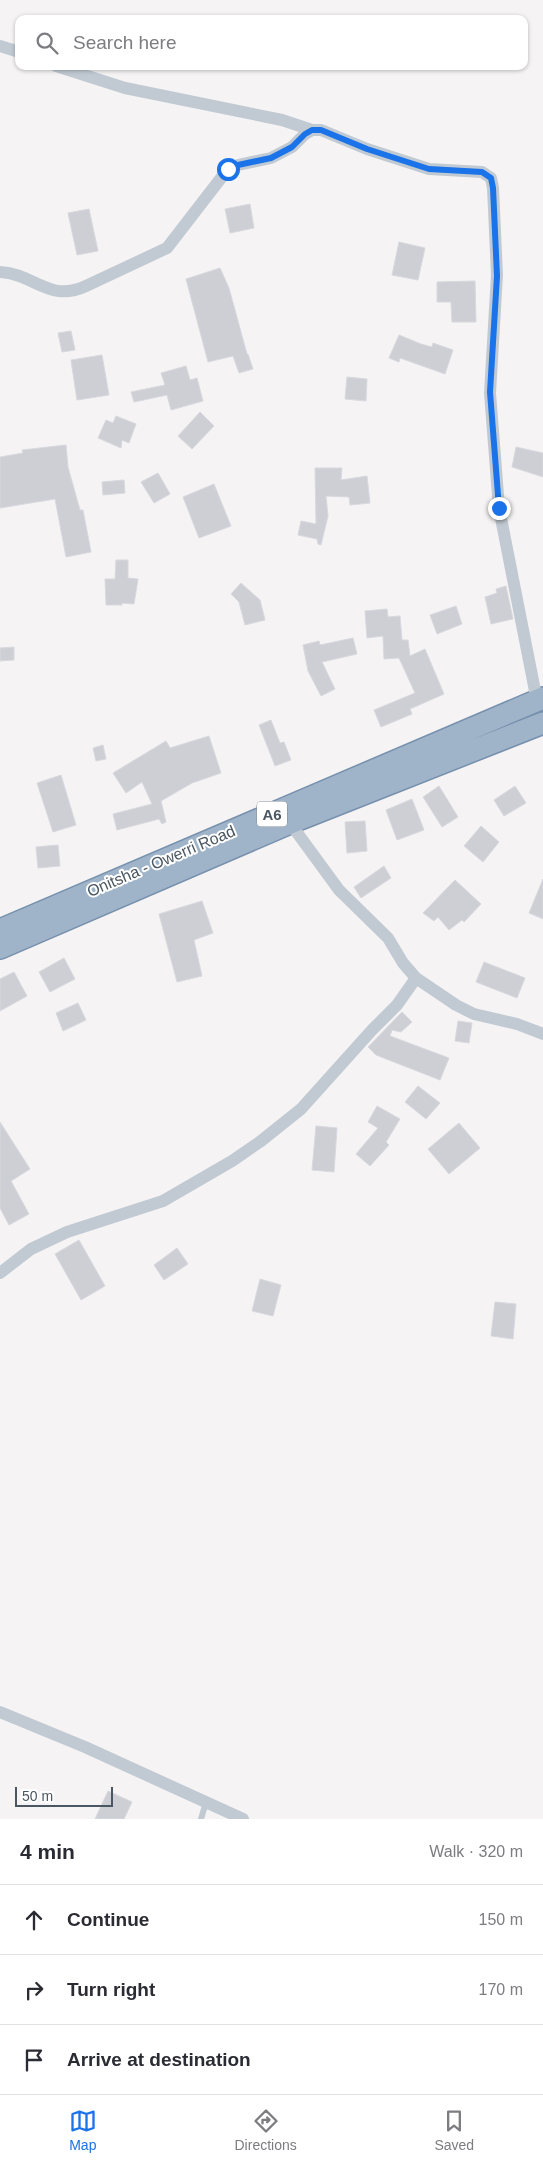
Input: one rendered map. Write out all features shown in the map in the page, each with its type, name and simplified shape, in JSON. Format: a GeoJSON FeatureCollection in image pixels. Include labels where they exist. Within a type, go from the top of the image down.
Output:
{"type":"FeatureCollection","features":[{"type":"Feature","properties":{"kind":"highway","name":"Onitsha - Owerri Road"},"geometry":{"type":"LineString","coordinates":[[0,930],[540,700]]}},
{"type":"Feature","properties":{"kind":"highway","name":"Onitsha - Owerri Road"},"geometry":{"type":"LineString","coordinates":[[0,948],[290,823],[543,723]]}},
{"type":"Feature","properties":{"kind":"street"},"geometry":{"type":"LineString","coordinates":[[0,46],[15,51]]}},
{"type":"Feature","properties":{"kind":"street"},"geometry":{"type":"LineString","coordinates":[[69,70],[125,88],[282,120],[312,130],[321,130],[367,149],[429,169],[482,172],[491,178],[497,276],[490,392],[499,508],[540,700]]}},
{"type":"Feature","properties":{"kind":"street"},"geometry":{"type":"LineString","coordinates":[[0,272],[10,272],[56,292],[75,291],[86,286],[167,248],[228,169],[271,158],[292,147],[312,130]]}},
{"type":"Feature","properties":{"kind":"street"},"geometry":{"type":"LineString","coordinates":[[290,823],[339,890],[388,938],[403,963],[416,978],[456,1005],[474,1014],[517,1024],[543,1034]]}},
{"type":"Feature","properties":{"kind":"street"},"geometry":{"type":"LineString","coordinates":[[0,1273],[31,1249],[67,1232],[163,1201],[254,1146],[301,1109],[397,1005],[416,978]]}},
{"type":"Feature","properties":{"kind":"street"},"geometry":{"type":"LineString","coordinates":[[0,1712],[243,1819]]}},
{"type":"Feature","properties":{"kind":"lane"},"geometry":{"type":"LineString","coordinates":[[201,1819],[206,1802]]}},
{"type":"Feature","properties":{"kind":"building"},"geometry":{"type":"Polygon","coordinates":[[[250,204],[254,228],[230,233],[225,209],[250,204]]]}},
{"type":"Feature","properties":{"kind":"building"},"geometry":{"type":"Polygon","coordinates":[[[89,209],[98,251],[77,255],[68,213],[89,209]]]}},
{"type":"Feature","properties":{"kind":"building"},"geometry":{"type":"Polygon","coordinates":[[[399,242],[425,248],[418,280],[392,275],[399,242]]]}},
{"type":"Feature","properties":{"kind":"building"},"geometry":{"type":"Polygon","coordinates":[[[220,268],[229,288],[253,369],[239,373],[233,356],[208,362],[186,279],[220,268]]]}},
{"type":"Feature","properties":{"kind":"building"},"geometry":{"type":"Polygon","coordinates":[[[475,281],[476,322],[452,322],[451,302],[437,302],[437,282],[475,281]]]}},
{"type":"Feature","properties":{"kind":"building"},"geometry":{"type":"Polygon","coordinates":[[[71,331],[75,350],[62,352],[58,333],[71,331]]]}},
{"type":"Feature","properties":{"kind":"building"},"geometry":{"type":"Polygon","coordinates":[[[399,335],[421,344],[432,347],[433,343],[453,350],[445,374],[400,358],[399,362],[389,358],[399,335]]]}},
{"type":"Feature","properties":{"kind":"building"},"geometry":{"type":"Polygon","coordinates":[[[102,355],[109,395],[77,400],[71,360],[102,355]]]}},
{"type":"Feature","properties":{"kind":"building"},"geometry":{"type":"Polygon","coordinates":[[[186,366],[190,380],[197,378],[203,401],[171,410],[167,395],[134,402],[131,392],[165,385],[161,373],[186,366]]]}},
{"type":"Feature","properties":{"kind":"building"},"geometry":{"type":"Polygon","coordinates":[[[347,377],[367,379],[366,401],[345,399],[347,377]]]}},
{"type":"Feature","properties":{"kind":"building"},"geometry":{"type":"Polygon","coordinates":[[[200,412],[214,426],[192,449],[178,436],[200,412]]]}},
{"type":"Feature","properties":{"kind":"building"},"geometry":{"type":"Polygon","coordinates":[[[116,416],[136,424],[129,443],[122,440],[121,448],[98,438],[106,420],[113,423],[116,416]]]}},
{"type":"Feature","properties":{"kind":"building"},"geometry":{"type":"Polygon","coordinates":[[[66,445],[68,467],[80,510],[83,510],[91,552],[66,557],[55,499],[0,508],[0,457],[23,453],[22,450],[66,445]]]}},
{"type":"Feature","properties":{"kind":"building"},"geometry":{"type":"Polygon","coordinates":[[[516,447],[543,453],[543,477],[512,467],[516,447]]]}},
{"type":"Feature","properties":{"kind":"building"},"geometry":{"type":"Polygon","coordinates":[[[315,468],[342,468],[341,480],[367,476],[370,503],[350,505],[349,497],[326,496],[328,516],[321,545],[318,544],[317,539],[298,535],[301,521],[316,524],[315,468]]]}},
{"type":"Feature","properties":{"kind":"building"},"geometry":{"type":"Polygon","coordinates":[[[158,473],[170,494],[154,503],[141,482],[158,473]]]}},
{"type":"Feature","properties":{"kind":"building"},"geometry":{"type":"Polygon","coordinates":[[[124,480],[125,493],[103,495],[102,482],[124,480]]]}},
{"type":"Feature","properties":{"kind":"building"},"geometry":{"type":"Polygon","coordinates":[[[214,484],[231,526],[199,538],[183,497],[214,484]]]}},
{"type":"Feature","properties":{"kind":"building"},"geometry":{"type":"Polygon","coordinates":[[[116,560],[128,560],[128,578],[138,579],[134,604],[106,605],[105,579],[115,579],[116,560]]]}},
{"type":"Feature","properties":{"kind":"building"},"geometry":{"type":"Polygon","coordinates":[[[241,583],[260,600],[265,620],[245,625],[239,602],[231,594],[241,583]]]}},
{"type":"Feature","properties":{"kind":"building"},"geometry":{"type":"Polygon","coordinates":[[[506,586],[513,619],[491,624],[485,597],[497,593],[496,589],[506,586]]]}},
{"type":"Feature","properties":{"kind":"building"},"geometry":{"type":"Polygon","coordinates":[[[456,606],[462,624],[437,634],[430,615],[456,606]]]}},
{"type":"Feature","properties":{"kind":"building"},"geometry":{"type":"Polygon","coordinates":[[[387,609],[388,617],[400,616],[402,640],[408,640],[410,656],[425,649],[444,694],[410,709],[412,714],[381,727],[374,710],[415,693],[399,658],[384,659],[383,636],[367,638],[365,611],[387,609]]]}},
{"type":"Feature","properties":{"kind":"building"},"geometry":{"type":"Polygon","coordinates":[[[353,638],[357,654],[322,662],[335,689],[321,696],[308,671],[303,645],[319,641],[320,645],[353,638]]]}},
{"type":"Feature","properties":{"kind":"building"},"geometry":{"type":"Polygon","coordinates":[[[14,647],[14,660],[0,661],[0,648],[14,647]]]}},
{"type":"Feature","properties":{"kind":"building"},"geometry":{"type":"Polygon","coordinates":[[[271,720],[280,743],[284,742],[291,760],[275,766],[259,725],[271,720]]]}},
{"type":"Feature","properties":{"kind":"building"},"geometry":{"type":"Polygon","coordinates":[[[209,736],[221,773],[192,783],[161,801],[166,822],[162,824],[159,819],[117,830],[113,814],[152,804],[142,782],[126,793],[113,773],[166,741],[170,748],[209,736]]]}},
{"type":"Feature","properties":{"kind":"building"},"geometry":{"type":"Polygon","coordinates":[[[103,745],[106,759],[96,761],[93,748],[103,745]]]}},
{"type":"Feature","properties":{"kind":"building"},"geometry":{"type":"Polygon","coordinates":[[[61,775],[76,825],[53,832],[37,783],[61,775]]]}},
{"type":"Feature","properties":{"kind":"building"},"geometry":{"type":"Polygon","coordinates":[[[439,786],[458,817],[442,827],[423,797],[439,786]]]}},
{"type":"Feature","properties":{"kind":"building"},"geometry":{"type":"Polygon","coordinates":[[[515,786],[526,803],[504,816],[494,800],[515,786]]]}},
{"type":"Feature","properties":{"kind":"building"},"geometry":{"type":"Polygon","coordinates":[[[412,799],[424,830],[397,840],[386,810],[412,799]]]}},
{"type":"Feature","properties":{"kind":"building"},"geometry":{"type":"Polygon","coordinates":[[[365,821],[367,851],[347,853],[345,822],[365,821]]]}},
{"type":"Feature","properties":{"kind":"building"},"geometry":{"type":"Polygon","coordinates":[[[481,826],[499,842],[483,862],[464,846],[481,826]]]}},
{"type":"Feature","properties":{"kind":"building"},"geometry":{"type":"Polygon","coordinates":[[[58,845],[60,866],[38,868],[36,847],[58,845]]]}},
{"type":"Feature","properties":{"kind":"building"},"geometry":{"type":"Polygon","coordinates":[[[384,866],[391,878],[361,898],[354,887],[384,866]]]}},
{"type":"Feature","properties":{"kind":"building"},"geometry":{"type":"Polygon","coordinates":[[[543,879],[543,919],[529,913],[543,879]]]}},
{"type":"Feature","properties":{"kind":"building"},"geometry":{"type":"Polygon","coordinates":[[[455,880],[481,904],[464,922],[462,920],[449,930],[438,917],[434,921],[423,913],[455,880]]]}},
{"type":"Feature","properties":{"kind":"building"},"geometry":{"type":"Polygon","coordinates":[[[202,901],[213,933],[194,940],[202,976],[177,982],[159,914],[202,901]]]}},
{"type":"Feature","properties":{"kind":"building"},"geometry":{"type":"Polygon","coordinates":[[[64,958],[75,979],[50,992],[39,972],[64,958]]]}},
{"type":"Feature","properties":{"kind":"building"},"geometry":{"type":"Polygon","coordinates":[[[484,962],[525,978],[517,998],[476,982],[484,962]]]}},
{"type":"Feature","properties":{"kind":"building"},"geometry":{"type":"Polygon","coordinates":[[[14,972],[27,996],[0,1011],[0,979],[14,972]]]}},
{"type":"Feature","properties":{"kind":"building"},"geometry":{"type":"Polygon","coordinates":[[[78,1003],[86,1020],[63,1031],[56,1013],[78,1003]]]}},
{"type":"Feature","properties":{"kind":"building"},"geometry":{"type":"Polygon","coordinates":[[[402,1012],[412,1022],[401,1032],[392,1030],[390,1036],[449,1058],[440,1080],[376,1055],[368,1047],[402,1012]]]}},
{"type":"Feature","properties":{"kind":"building"},"geometry":{"type":"Polygon","coordinates":[[[458,1021],[472,1023],[469,1043],[455,1041],[458,1021]]]}},
{"type":"Feature","properties":{"kind":"building"},"geometry":{"type":"Polygon","coordinates":[[[418,1086],[440,1103],[426,1119],[405,1102],[418,1086]]]}},
{"type":"Feature","properties":{"kind":"building"},"geometry":{"type":"Polygon","coordinates":[[[377,1106],[400,1119],[386,1142],[389,1145],[370,1166],[356,1154],[378,1128],[368,1122],[377,1106]]]}},
{"type":"Feature","properties":{"kind":"building"},"geometry":{"type":"Polygon","coordinates":[[[0,1122],[30,1169],[11,1181],[29,1214],[9,1225],[0,1208],[0,1122]]]}},
{"type":"Feature","properties":{"kind":"building"},"geometry":{"type":"Polygon","coordinates":[[[459,1123],[480,1148],[449,1174],[428,1149],[459,1123]]]}},
{"type":"Feature","properties":{"kind":"building"},"geometry":{"type":"Polygon","coordinates":[[[316,1126],[337,1128],[334,1172],[312,1170],[316,1126]]]}},
{"type":"Feature","properties":{"kind":"building"},"geometry":{"type":"Polygon","coordinates":[[[79,1240],[105,1286],[81,1300],[55,1254],[79,1240]]]}},
{"type":"Feature","properties":{"kind":"building"},"geometry":{"type":"Polygon","coordinates":[[[177,1248],[188,1264],[164,1280],[154,1265],[177,1248]]]}},
{"type":"Feature","properties":{"kind":"building"},"geometry":{"type":"Polygon","coordinates":[[[260,1279],[281,1285],[273,1316],[252,1311],[260,1279]]]}},
{"type":"Feature","properties":{"kind":"building"},"geometry":{"type":"Polygon","coordinates":[[[495,1302],[516,1304],[513,1339],[491,1336],[495,1302]]]}},
{"type":"Feature","properties":{"kind":"building"},"geometry":{"type":"Polygon","coordinates":[[[108,1791],[132,1802],[124,1819],[95,1819],[108,1791]]]}},
{"type":"Feature","properties":{"kind":"route"},"geometry":{"type":"LineString","coordinates":[[228,169],[271,158],[292,147],[312,130],[321,130],[367,149],[429,169],[482,172],[491,178],[497,276],[490,392],[499,508]]}}]}
